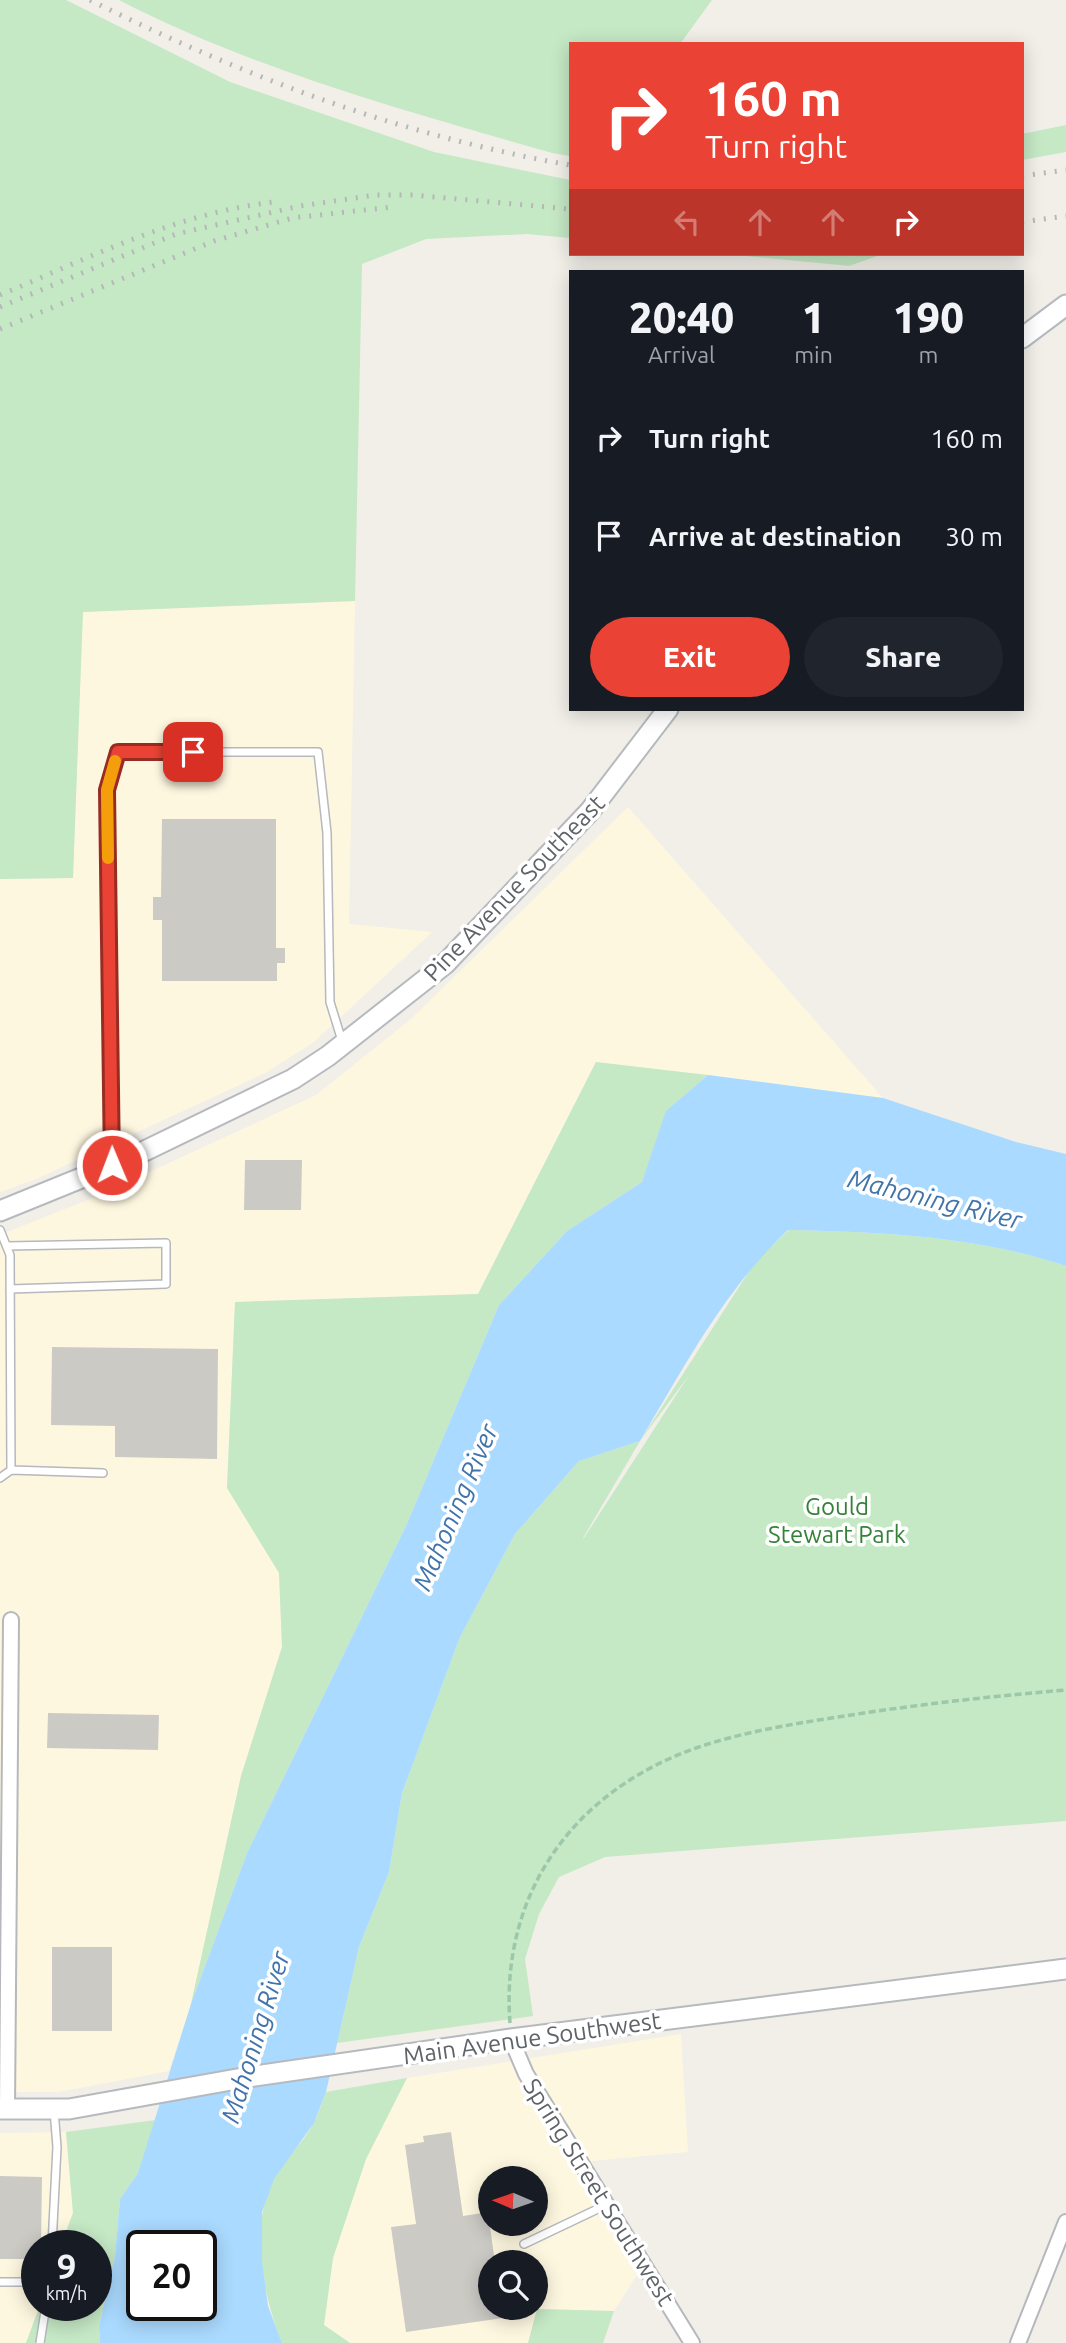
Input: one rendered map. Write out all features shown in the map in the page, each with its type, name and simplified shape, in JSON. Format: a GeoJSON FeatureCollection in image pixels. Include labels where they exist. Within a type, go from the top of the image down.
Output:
{"type":"FeatureCollection","features":[{"type":"Feature","properties":{"kind":"street"},"geometry":{"type":"LineString","coordinates":[[1024,336],[1066,304]]}},
{"type":"Feature","properties":{"kind":"street","name":"Pine Avenue Southeast"},"geometry":{"type":"LineString","coordinates":[[0,1211],[112,1165],[293,1079],[342,1045],[445,964],[590,811],[666,711]]}},
{"type":"Feature","properties":{"kind":"street"},"geometry":{"type":"LineString","coordinates":[[3,2109],[6,1618]]}},
{"type":"Feature","properties":{"kind":"street","name":"Main Avenue Southwest"},"geometry":{"type":"LineString","coordinates":[[3,2109],[61,2109],[248,2077],[467,2045],[1066,1969]]}},
{"type":"Feature","properties":{"kind":"street","name":"Spring Street Southwest"},"geometry":{"type":"LineString","coordinates":[[511,2039],[526,2074],[692,2343]]}},
{"type":"Feature","properties":{"kind":"street"},"geometry":{"type":"LineString","coordinates":[[1018,2343],[1066,2222]]}},
{"type":"Feature","properties":{"kind":"lane"},"geometry":{"type":"LineString","coordinates":[[112,1165],[107,790],[118,752],[318,752],[327,833],[330,1002],[342,1045]]}},
{"type":"Feature","properties":{"kind":"lane"},"geometry":{"type":"LineString","coordinates":[[0,1230],[10,1255],[11,1470]]}},
{"type":"Feature","properties":{"kind":"lane"},"geometry":{"type":"LineString","coordinates":[[6,1246],[166,1242],[166,1284],[10,1289]]}},
{"type":"Feature","properties":{"kind":"lane"},"geometry":{"type":"LineString","coordinates":[[0,1336],[10,1336]]}},
{"type":"Feature","properties":{"kind":"lane"},"geometry":{"type":"LineString","coordinates":[[0,1478],[11,1470],[103,1473]]}},
{"type":"Feature","properties":{"kind":"lane"},"geometry":{"type":"LineString","coordinates":[[53,2230],[61,2109]]}},
{"type":"Feature","properties":{"kind":"lane"},"geometry":{"type":"LineString","coordinates":[[524,2244],[607,2205]]}},
{"type":"Feature","properties":{"kind":"lane"},"geometry":{"type":"LineString","coordinates":[[0,2282],[21,2281]]}},
{"type":"Feature","properties":{"kind":"lane"},"geometry":{"type":"LineString","coordinates":[[40,2343],[43,2321]]}},
{"type":"Feature","properties":{"kind":"path"},"geometry":{"type":"LineString","coordinates":[[511,2039],[508,1967],[514,1937],[529,1894],[545,1864],[567,1835],[588,1813],[630,1779],[695,1749],[758,1732],[916,1705],[1066,1690]]}},
{"type":"Feature","properties":{"kind":"shaded area"},"geometry":{"type":"Polygon","coordinates":[[[355,601],[349,924],[432,932],[314,1042],[265,1073],[36,1179],[0,1192],[0,879],[73,878],[82,612],[355,601]]]}},
{"type":"Feature","properties":{"kind":"shaded area"},"geometry":{"type":"Polygon","coordinates":[[[628,807],[883,1098],[596,1062],[478,1294],[235,1303],[227,1487],[279,1573],[282,1647],[241,1776],[191,2004],[169,2071],[59,2092],[0,2092],[0,1235],[100,1195],[316,1095],[411,1019],[628,807]]]}},
{"type":"Feature","properties":{"kind":"shaded area"},"geometry":{"type":"Polygon","coordinates":[[[681,2034],[688,2152],[591,2161],[649,2256],[614,2311],[548,2309],[548,2250],[478,2250],[478,2320],[534,2320],[528,2343],[350,2343],[324,2325],[333,2258],[366,2159],[407,2078],[681,2034]]]}},
{"type":"Feature","properties":{"kind":"shaded area"},"geometry":{"type":"Polygon","coordinates":[[[66,2132],[73,2213],[67,2230],[21,2230],[21,2321],[34,2321],[26,2343],[0,2343],[0,2133],[66,2132]]]}},
{"type":"Feature","properties":{"kind":"green space"},"geometry":{"type":"Polygon","coordinates":[[[0,0],[66,0],[230,82],[434,152],[569,180],[569,238],[527,234],[426,239],[362,264],[355,601],[83,612],[73,878],[0,879],[0,0]]]}},
{"type":"Feature","properties":{"kind":"green space"},"geometry":{"type":"Polygon","coordinates":[[[119,0],[712,0],[681,42],[569,42],[569,156],[332,87],[224,48],[119,0]]]}},
{"type":"Feature","properties":{"kind":"green space"},"geometry":{"type":"Polygon","coordinates":[[[1066,125],[1066,152],[1024,160],[1024,134],[1066,125]]]}},
{"type":"Feature","properties":{"kind":"green space"},"geometry":{"type":"Polygon","coordinates":[[[746,256],[877,256],[849,266],[746,256]]]}},
{"type":"Feature","properties":{"kind":"green space"},"geometry":{"type":"Polygon","coordinates":[[[596,1062],[708,1075],[671,1107],[642,1182],[567,1231],[499,1305],[406,1526],[247,1853],[191,2004],[241,1776],[282,1647],[279,1573],[227,1488],[235,1302],[478,1294],[596,1062]]]}},
{"type":"Feature","properties":{"kind":"green space","name":"Gould Stewart Park"},"geometry":{"type":"Polygon","coordinates":[[[789,1230],[894,1234],[964,1242],[1066,1266],[1066,1821],[605,1857],[559,1877],[539,1914],[525,1959],[533,2016],[337,2043],[359,1947],[389,1872],[402,1793],[460,1637],[515,1534],[579,1461],[640,1441],[757,1259],[789,1230]],[[689,1375],[640,1441],[583,1538],[584,1538],[689,1375]]]}},
{"type":"Feature","properties":{"kind":"green space"},"geometry":{"type":"Polygon","coordinates":[[[407,2078],[366,2159],[333,2258],[324,2325],[350,2343],[282,2343],[269,2304],[261,2262],[262,2220],[273,2180],[310,2130],[326,2092],[407,2078]]]}},
{"type":"Feature","properties":{"kind":"green space"},"geometry":{"type":"Polygon","coordinates":[[[156,2120],[138,2173],[120,2199],[112,2269],[112,2230],[67,2230],[73,2213],[66,2132],[156,2120]]]}},
{"type":"Feature","properties":{"kind":"green space"},"geometry":{"type":"Polygon","coordinates":[[[548,2309],[614,2311],[603,2343],[528,2343],[534,2320],[548,2320],[548,2309]]]}},
{"type":"Feature","properties":{"kind":"green space"},"geometry":{"type":"Polygon","coordinates":[[[34,2321],[100,2321],[100,2343],[26,2343],[34,2321]]]}},
{"type":"Feature","properties":{"kind":"water","name":"Mahoning River"},"geometry":{"type":"Polygon","coordinates":[[[708,1075],[883,1098],[1016,1142],[1066,1154],[1066,1266],[964,1242],[859,1232],[788,1230],[765,1253],[744,1277],[707,1330],[640,1441],[579,1461],[515,1534],[460,1637],[402,1793],[389,1872],[359,1947],[326,2092],[314,2123],[274,2179],[262,2212],[262,2262],[268,2306],[282,2343],[100,2343],[100,2321],[112,2321],[112,2269],[120,2199],[138,2173],[191,2004],[247,1853],[406,1526],[499,1305],[567,1231],[642,1182],[666,1111],[708,1075]]]}},
{"type":"Feature","properties":{"kind":"building"},"geometry":{"type":"Polygon","coordinates":[[[162,819],[276,819],[276,948],[285,948],[285,963],[277,963],[277,981],[162,981],[162,920],[153,920],[153,897],[161,897],[162,819]]]}},
{"type":"Feature","properties":{"kind":"building"},"geometry":{"type":"Polygon","coordinates":[[[245,1160],[302,1160],[301,1210],[244,1210],[245,1160]]]}},
{"type":"Feature","properties":{"kind":"building"},"geometry":{"type":"Polygon","coordinates":[[[52,1347],[218,1349],[217,1459],[115,1457],[115,1426],[51,1425],[52,1347]]]}},
{"type":"Feature","properties":{"kind":"building"},"geometry":{"type":"Polygon","coordinates":[[[48,1713],[159,1715],[158,1750],[47,1748],[48,1713]]]}},
{"type":"Feature","properties":{"kind":"building"},"geometry":{"type":"Polygon","coordinates":[[[52,1947],[112,1947],[112,2031],[52,2031],[52,1947]]]}},
{"type":"Feature","properties":{"kind":"building"},"geometry":{"type":"Polygon","coordinates":[[[451,2132],[463,2216],[478,2214],[478,2236],[491,2236],[493,2250],[478,2250],[478,2320],[489,2320],[406,2332],[391,2227],[416,2224],[405,2145],[424,2142],[423,2136],[451,2132]]]}},
{"type":"Feature","properties":{"kind":"building"},"geometry":{"type":"Polygon","coordinates":[[[0,2176],[42,2177],[41,2230],[21,2230],[21,2259],[0,2259],[0,2176]]]}},
{"type":"Feature","properties":{"kind":"railway"},"geometry":{"type":"LineString","coordinates":[[90,0],[205,54],[324,100],[446,138],[569,165]]}},
{"type":"Feature","properties":{"kind":"railway"},"geometry":{"type":"LineString","coordinates":[[1024,176],[1066,170]]}},
{"type":"Feature","properties":{"kind":"railway"},"geometry":{"type":"LineString","coordinates":[[0,307],[176,234],[300,206],[376,195],[413,195],[569,209]]}},
{"type":"Feature","properties":{"kind":"railway"},"geometry":{"type":"LineString","coordinates":[[0,295],[100,252],[168,227],[203,216],[274,202]]}},
{"type":"Feature","properties":{"kind":"railway"},"geometry":{"type":"LineString","coordinates":[[0,329],[214,241],[292,218],[392,207]]}},
{"type":"Feature","properties":{"kind":"railway"},"geometry":{"type":"LineString","coordinates":[[1024,222],[1066,216]]}},
{"type":"Feature","properties":{"kind":"slow traffic"},"geometry":{"type":"LineString","coordinates":[[108,858],[107,790],[115,761]]}},
{"type":"Feature","properties":{"kind":"route"},"geometry":{"type":"LineString","coordinates":[[112,1165],[107,790],[118,752],[193,752]]}}]}
